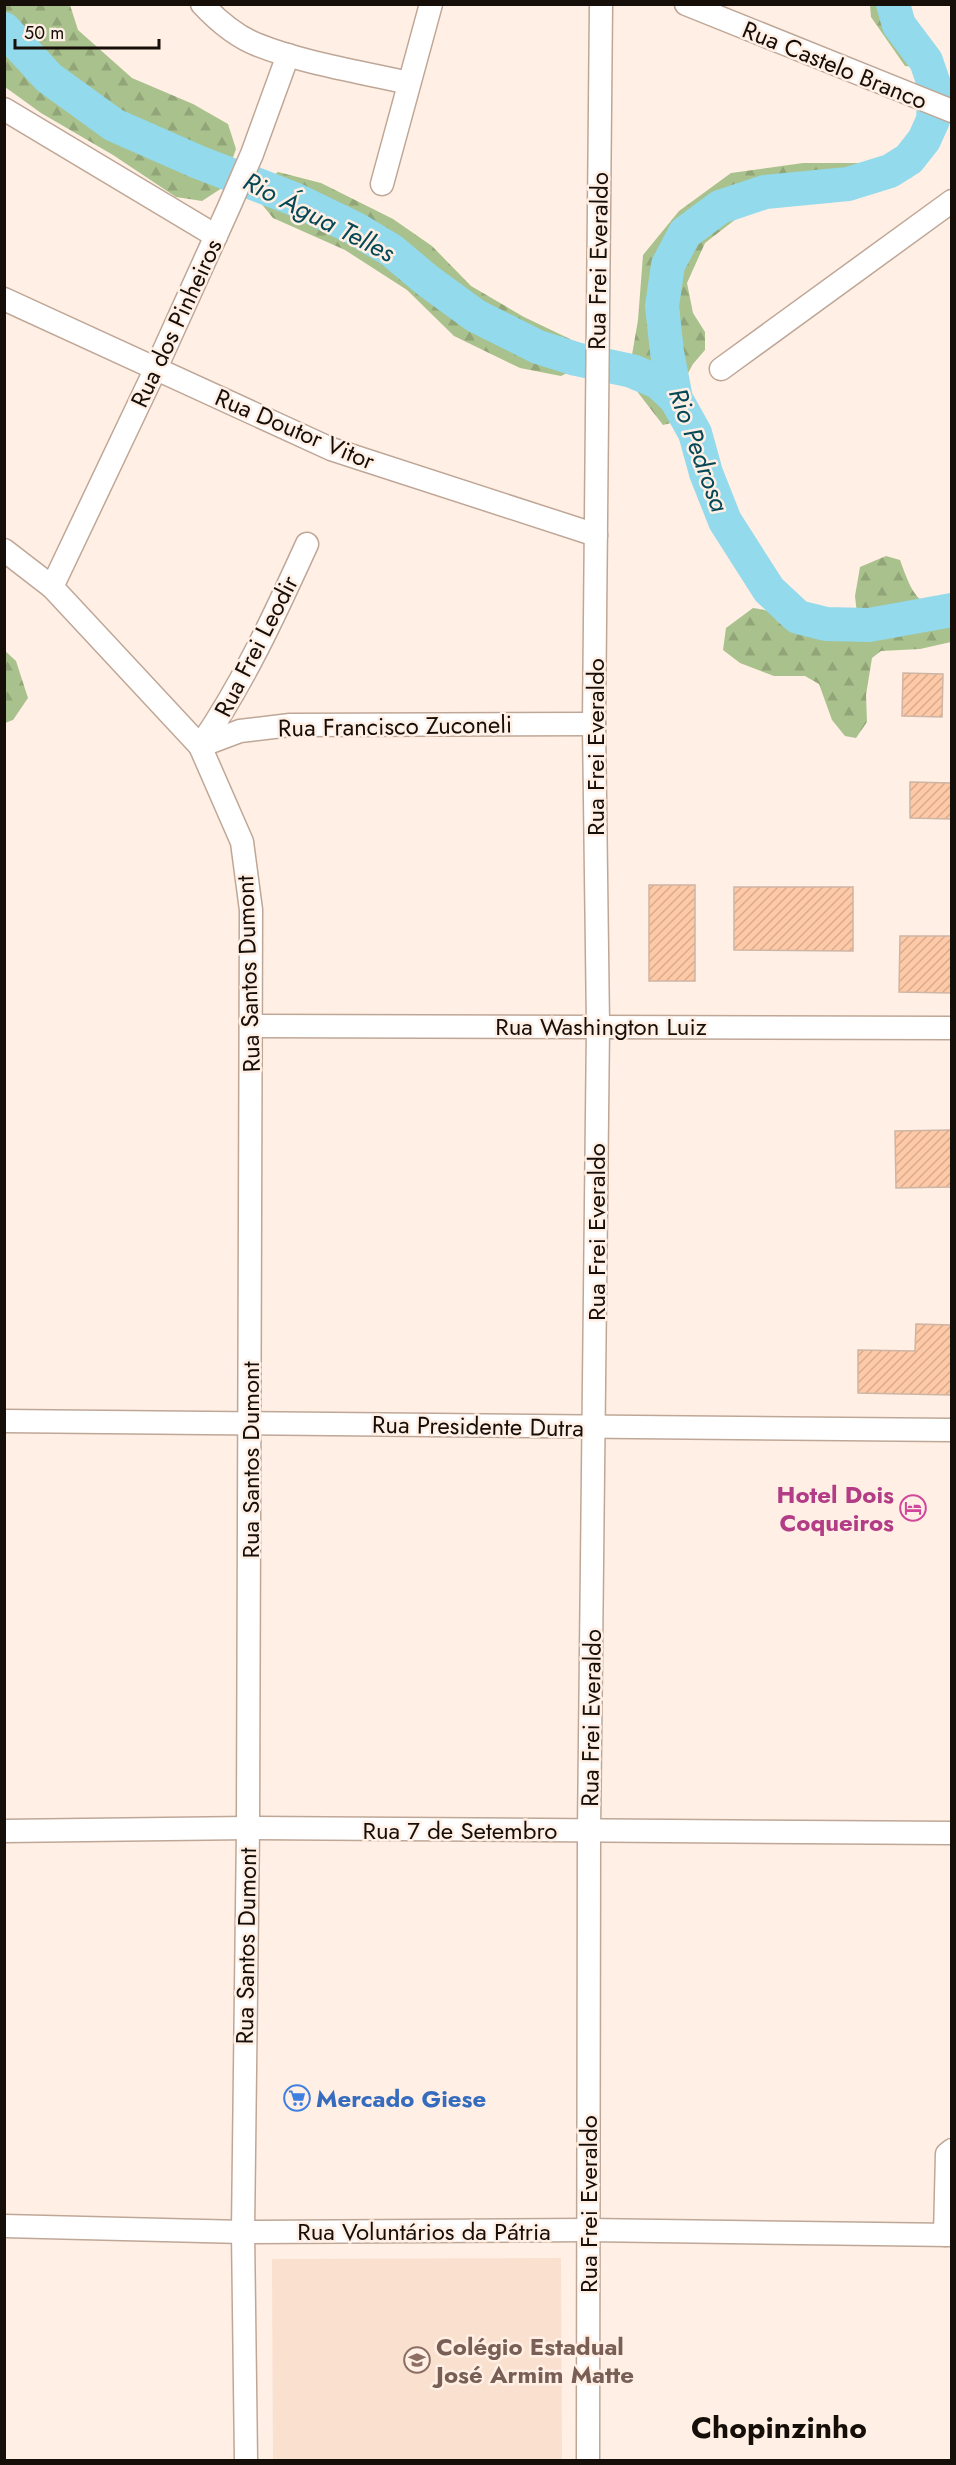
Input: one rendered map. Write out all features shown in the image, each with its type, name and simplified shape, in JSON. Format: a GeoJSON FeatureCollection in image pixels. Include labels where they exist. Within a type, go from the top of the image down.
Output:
{"type":"FeatureCollection","features":[{"type":"Feature","properties":{"kind":"street"},"geometry":{"type":"LineString","coordinates":[[202,4],[216,19],[256,44],[288,55],[409,83]]}},
{"type":"Feature","properties":{"kind":"street"},"geometry":{"type":"LineString","coordinates":[[382,184],[431,4]]}},
{"type":"Feature","properties":{"kind":"street","name":"Rua Frei Everaldo"},"geometry":{"type":"LineString","coordinates":[[588,2460],[589,1831],[598,1026],[594,724],[601,4]]}},
{"type":"Feature","properties":{"kind":"street","name":"Rua Castelo Branco"},"geometry":{"type":"LineString","coordinates":[[686,4],[948,110]]}},
{"type":"Feature","properties":{"kind":"street","name":"Rua dos Pinheiros"},"geometry":{"type":"LineString","coordinates":[[52,587],[230,207],[288,55]]}},
{"type":"Feature","properties":{"kind":"street"},"geometry":{"type":"LineString","coordinates":[[4,110],[216,236]]}},
{"type":"Feature","properties":{"kind":"street"},"geometry":{"type":"LineString","coordinates":[[721,369],[951,201]]}},
{"type":"Feature","properties":{"kind":"street","name":"Rua Doutor Vitor"},"geometry":{"type":"LineString","coordinates":[[4,299],[331,449],[596,535]]}},
{"type":"Feature","properties":{"kind":"street","name":"Rua Frei Leodir"},"geometry":{"type":"LineString","coordinates":[[200,746],[219,719],[264,639],[307,544]]}},
{"type":"Feature","properties":{"kind":"street","name":"Rua Santos Dumont"},"geometry":{"type":"LineString","coordinates":[[4,550],[52,587],[200,746],[242,842],[251,910],[248,1828],[243,2232],[246,2460]]}},
{"type":"Feature","properties":{"kind":"street","name":"Rua Francisco Zuconeli"},"geometry":{"type":"LineString","coordinates":[[200,746],[240,731],[290,725],[594,724]]}},
{"type":"Feature","properties":{"kind":"street","name":"Rua Washington Luiz"},"geometry":{"type":"LineString","coordinates":[[251,1026],[951,1028]]}},
{"type":"Feature","properties":{"kind":"street","name":"Rua Presidente Dutra"},"geometry":{"type":"LineString","coordinates":[[4,1421],[951,1430]]}},
{"type":"Feature","properties":{"kind":"street","name":"Rua 7 de Setembro"},"geometry":{"type":"LineString","coordinates":[[4,1831],[248,1828],[951,1833]]}},
{"type":"Feature","properties":{"kind":"street"},"geometry":{"type":"LineString","coordinates":[[948,2235],[947,2154],[951,2150]]}},
{"type":"Feature","properties":{"kind":"street","name":"Rua Voluntários da Pátria"},"geometry":{"type":"LineString","coordinates":[[4,2226],[243,2232],[588,2230],[948,2235]]}},
{"type":"Feature","properties":{"kind":"shaded area","name":"Colégio Estadual José Armim Matte"},"geometry":{"type":"Polygon","coordinates":[[[561,2258],[562,2460],[273,2460],[272,2259],[561,2258]]]}},
{"type":"Feature","properties":{"kind":"green space"},"geometry":{"type":"Polygon","coordinates":[[[5,4],[70,5],[78,30],[132,78],[193,104],[228,124],[236,149],[222,188],[202,201],[176,197],[113,155],[41,113],[5,87],[5,4]]]}},
{"type":"Feature","properties":{"kind":"green space"},"geometry":{"type":"Polygon","coordinates":[[[870,5],[907,5],[928,43],[931,60],[917,67],[905,66],[871,17],[870,5]]]}},
{"type":"Feature","properties":{"kind":"green space"},"geometry":{"type":"Polygon","coordinates":[[[903,155],[914,159],[912,177],[885,189],[811,203],[754,205],[705,243],[687,283],[693,313],[705,332],[705,350],[693,364],[682,384],[675,422],[663,425],[636,390],[632,355],[638,320],[643,255],[679,211],[731,173],[803,163],[882,163],[903,155]]]}},
{"type":"Feature","properties":{"kind":"green space"},"geometry":{"type":"Polygon","coordinates":[[[278,172],[321,183],[393,219],[432,246],[471,286],[524,317],[570,339],[578,355],[575,369],[561,376],[520,368],[454,336],[407,290],[345,250],[273,218],[260,202],[266,181],[278,172]]]}},
{"type":"Feature","properties":{"kind":"green space"},"geometry":{"type":"Polygon","coordinates":[[[886,556],[900,560],[913,590],[923,602],[951,617],[951,642],[920,649],[881,651],[872,658],[866,695],[867,722],[856,738],[845,736],[832,720],[819,684],[805,676],[774,676],[740,663],[723,650],[726,628],[753,608],[769,613],[785,627],[801,634],[815,636],[847,633],[857,614],[855,596],[860,567],[886,556]]]}},
{"type":"Feature","properties":{"kind":"green space"},"geometry":{"type":"Polygon","coordinates":[[[4,650],[16,661],[28,698],[13,720],[5,723],[4,650]]]}},
{"type":"Feature","properties":{"kind":"building"},"geometry":{"type":"Polygon","coordinates":[[[903,673],[943,674],[942,717],[902,716],[903,673]]]}},
{"type":"Feature","properties":{"kind":"building"},"geometry":{"type":"Polygon","coordinates":[[[910,782],[951,783],[951,819],[910,818],[910,782]]]}},
{"type":"Feature","properties":{"kind":"building"},"geometry":{"type":"Polygon","coordinates":[[[649,885],[695,885],[695,981],[649,981],[649,885]]]}},
{"type":"Feature","properties":{"kind":"building"},"geometry":{"type":"Polygon","coordinates":[[[734,887],[853,887],[853,951],[734,950],[734,887]]]}},
{"type":"Feature","properties":{"kind":"building"},"geometry":{"type":"Polygon","coordinates":[[[900,936],[951,936],[951,993],[899,992],[900,936]]]}},
{"type":"Feature","properties":{"kind":"building"},"geometry":{"type":"Polygon","coordinates":[[[951,1130],[951,1187],[896,1188],[895,1131],[951,1130]]]}},
{"type":"Feature","properties":{"kind":"building"},"geometry":{"type":"Polygon","coordinates":[[[916,1324],[951,1325],[951,1395],[858,1393],[858,1350],[915,1351],[916,1324]]]}},
{"type":"Feature","properties":{"kind":"waterway","name":"Rio Pedrosa"},"geometry":{"type":"LineString","coordinates":[[893,4],[899,25],[926,61],[935,87],[933,120],[924,140],[909,159],[890,171],[848,184],[765,192],[720,207],[685,233],[668,265],[662,306],[667,352],[676,399],[695,433],[706,473],[725,521],[769,590],[798,617],[826,624],[869,625],[952,610]]}},
{"type":"Feature","properties":{"kind":"waterway","name":"Rio Água Telles"},"geometry":{"type":"LineString","coordinates":[[4,29],[49,78],[114,125],[198,162],[294,199],[356,229],[391,250],[476,316],[538,347],[576,359],[632,371],[658,382],[676,399]]}},
{"type":"Feature","properties":{"kind":"place","name":"Hotel Dois Coqueiros"},"geometry":{"type":"Point","coordinates":[913,1508]}},
{"type":"Feature","properties":{"kind":"place","name":"Mercado Giese"},"geometry":{"type":"Point","coordinates":[297,2098]}},
{"type":"Feature","properties":{"kind":"place","name":"Colégio Estadual José Armim Matte"},"geometry":{"type":"Point","coordinates":[417,2360]}},
{"type":"Feature","properties":{"kind":"district","name":"Chopinzinho"},"geometry":{"type":"Point","coordinates":[779,2427]}}]}
